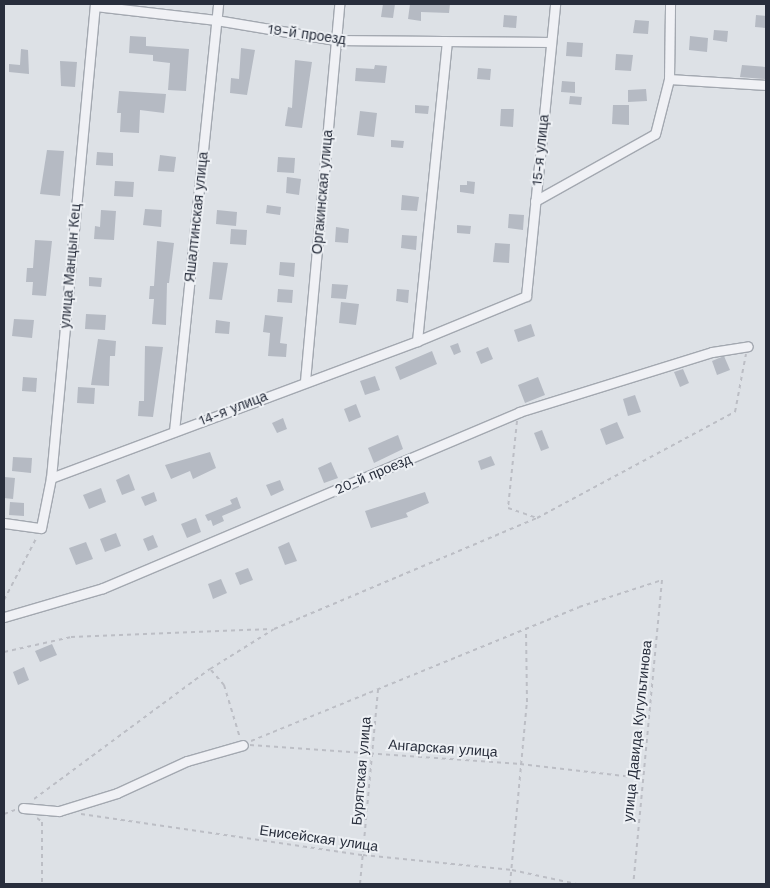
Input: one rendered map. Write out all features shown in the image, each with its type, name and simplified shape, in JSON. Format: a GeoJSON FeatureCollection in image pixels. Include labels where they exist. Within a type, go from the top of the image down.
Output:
{"type":"FeatureCollection","features":[{"type":"Feature","properties":{"kind":"street","name":"Яшалтинская улица"},"geometry":{"type":"LineString","coordinates":[[174,431],[218,4]]}},
{"type":"Feature","properties":{"kind":"street","name":"Оргакинская улица"},"geometry":{"type":"LineString","coordinates":[[304,381],[339,4]]}},
{"type":"Feature","properties":{"kind":"street","name":"15-я улица"},"geometry":{"type":"LineString","coordinates":[[526,296],[554,4]]}},
{"type":"Feature","properties":{"kind":"street"},"geometry":{"type":"LineString","coordinates":[[535,201],[654,134],[669,79],[670,4]]}},
{"type":"Feature","properties":{"kind":"street","name":"19-й проезд"},"geometry":{"type":"LineString","coordinates":[[95,5],[216,20],[335,40],[447,43],[551,42]]}},
{"type":"Feature","properties":{"kind":"street","name":"улица Манцын Кец"},"geometry":{"type":"LineString","coordinates":[[41,528],[51,478],[95,5]]}},
{"type":"Feature","properties":{"kind":"street"},"geometry":{"type":"LineString","coordinates":[[417,341],[447,43]]}},
{"type":"Feature","properties":{"kind":"street"},"geometry":{"type":"LineString","coordinates":[[669,79],[766,85]]}},
{"type":"Feature","properties":{"kind":"street","name":"14-я улица"},"geometry":{"type":"LineString","coordinates":[[51,478],[304,381],[417,341],[526,296]]}},
{"type":"Feature","properties":{"kind":"street","name":"20-й проезд"},"geometry":{"type":"LineString","coordinates":[[4,617],[103,588],[518,412],[712,352],[748,346]]}},
{"type":"Feature","properties":{"kind":"street"},"geometry":{"type":"LineString","coordinates":[[4,523],[41,528]]}},
{"type":"Feature","properties":{"kind":"street"},"geometry":{"type":"LineString","coordinates":[[23,808],[59,811],[117,793],[186,762],[243,745]]}},
{"type":"Feature","properties":{"kind":"path"},"geometry":{"type":"LineString","coordinates":[[4,814],[23,808],[210,669],[274,629],[537,518],[734,412],[748,346]]}},
{"type":"Feature","properties":{"kind":"path"},"geometry":{"type":"LineString","coordinates":[[518,412],[508,508],[537,518]]}},
{"type":"Feature","properties":{"kind":"path"},"geometry":{"type":"LineString","coordinates":[[4,600],[41,528]]}},
{"type":"Feature","properties":{"kind":"path","name":"улица Давида Кугультинова"},"geometry":{"type":"LineString","coordinates":[[526,628],[662,580],[641,778],[633,884]]}},
{"type":"Feature","properties":{"kind":"path"},"geometry":{"type":"LineString","coordinates":[[210,669],[224,685],[243,745],[526,628],[526,702],[510,884]]}},
{"type":"Feature","properties":{"kind":"path"},"geometry":{"type":"LineString","coordinates":[[4,652],[71,637],[274,629]]}},
{"type":"Feature","properties":{"kind":"path","name":"Бурятская улица"},"geometry":{"type":"LineString","coordinates":[[360,884],[378,689]]}},
{"type":"Feature","properties":{"kind":"path","name":"Ангарская улица"},"geometry":{"type":"LineString","coordinates":[[243,745],[520,764],[641,778]]}},
{"type":"Feature","properties":{"kind":"path","name":"Енисейская улица"},"geometry":{"type":"LineString","coordinates":[[79,814],[363,855],[512,870],[576,884]]}},
{"type":"Feature","properties":{"kind":"path"},"geometry":{"type":"LineString","coordinates":[[35,817],[42,822],[42,884]]}},
{"type":"Feature","properties":{"kind":"building"},"geometry":{"type":"Polygon","coordinates":[[[383,4],[395,4],[393,18],[381,17],[383,4]]]}},
{"type":"Feature","properties":{"kind":"building"},"geometry":{"type":"Polygon","coordinates":[[[410,4],[450,4],[449,13],[421,12],[421,21],[408,19],[410,4]]]}},
{"type":"Feature","properties":{"kind":"building"},"geometry":{"type":"Polygon","coordinates":[[[504,15],[517,16],[516,28],[503,27],[504,15]]]}},
{"type":"Feature","properties":{"kind":"building"},"geometry":{"type":"Polygon","coordinates":[[[756,15],[766,16],[766,28],[755,27],[756,15]]]}},
{"type":"Feature","properties":{"kind":"building"},"geometry":{"type":"Polygon","coordinates":[[[635,20],[649,21],[648,34],[633,33],[635,20]]]}},
{"type":"Feature","properties":{"kind":"building"},"geometry":{"type":"Polygon","coordinates":[[[714,30],[728,31],[727,42],[713,40],[714,30]]]}},
{"type":"Feature","properties":{"kind":"building"},"geometry":{"type":"Polygon","coordinates":[[[130,36],[146,37],[146,46],[189,49],[186,91],[168,90],[170,63],[153,61],[153,55],[129,53],[130,36]]]}},
{"type":"Feature","properties":{"kind":"building"},"geometry":{"type":"Polygon","coordinates":[[[690,36],[708,38],[707,52],[689,50],[690,36]]]}},
{"type":"Feature","properties":{"kind":"building"},"geometry":{"type":"Polygon","coordinates":[[[567,42],[583,43],[582,57],[566,56],[567,42]]]}},
{"type":"Feature","properties":{"kind":"building"},"geometry":{"type":"Polygon","coordinates":[[[241,48],[255,50],[247,95],[230,93],[231,78],[239,79],[241,48]]]}},
{"type":"Feature","properties":{"kind":"building"},"geometry":{"type":"Polygon","coordinates":[[[21,49],[28,50],[29,74],[9,72],[9,64],[20,65],[21,49]]]}},
{"type":"Feature","properties":{"kind":"building"},"geometry":{"type":"Polygon","coordinates":[[[616,54],[633,55],[631,71],[615,70],[616,54]]]}},
{"type":"Feature","properties":{"kind":"building"},"geometry":{"type":"Polygon","coordinates":[[[295,60],[312,62],[302,128],[285,126],[288,107],[292,108],[295,60]]]}},
{"type":"Feature","properties":{"kind":"building"},"geometry":{"type":"Polygon","coordinates":[[[60,61],[77,62],[75,87],[61,86],[60,61]]]}},
{"type":"Feature","properties":{"kind":"building"},"geometry":{"type":"Polygon","coordinates":[[[375,65],[387,66],[385,83],[355,81],[356,68],[374,69],[375,65]]]}},
{"type":"Feature","properties":{"kind":"building"},"geometry":{"type":"Polygon","coordinates":[[[742,65],[766,67],[765,79],[740,77],[742,65]]]}},
{"type":"Feature","properties":{"kind":"building"},"geometry":{"type":"Polygon","coordinates":[[[478,68],[491,69],[490,80],[477,79],[478,68]]]}},
{"type":"Feature","properties":{"kind":"building"},"geometry":{"type":"Polygon","coordinates":[[[562,81],[575,82],[575,93],[561,92],[562,81]]]}},
{"type":"Feature","properties":{"kind":"building"},"geometry":{"type":"Polygon","coordinates":[[[646,89],[647,101],[628,102],[628,90],[646,89]]]}},
{"type":"Feature","properties":{"kind":"building"},"geometry":{"type":"Polygon","coordinates":[[[119,91],[166,94],[164,113],[140,110],[139,133],[120,132],[121,113],[117,113],[119,91]]]}},
{"type":"Feature","properties":{"kind":"building"},"geometry":{"type":"Polygon","coordinates":[[[570,96],[582,97],[581,105],[569,104],[570,96]]]}},
{"type":"Feature","properties":{"kind":"building"},"geometry":{"type":"Polygon","coordinates":[[[415,105],[429,106],[428,114],[415,113],[415,105]]]}},
{"type":"Feature","properties":{"kind":"building"},"geometry":{"type":"Polygon","coordinates":[[[613,105],[629,105],[629,125],[612,124],[613,105]]]}},
{"type":"Feature","properties":{"kind":"building"},"geometry":{"type":"Polygon","coordinates":[[[501,109],[514,109],[513,127],[500,126],[501,109]]]}},
{"type":"Feature","properties":{"kind":"building"},"geometry":{"type":"Polygon","coordinates":[[[360,111],[377,113],[374,137],[357,135],[360,111]]]}},
{"type":"Feature","properties":{"kind":"building"},"geometry":{"type":"Polygon","coordinates":[[[391,140],[404,141],[403,148],[391,147],[391,140]]]}},
{"type":"Feature","properties":{"kind":"building"},"geometry":{"type":"Polygon","coordinates":[[[47,150],[64,151],[60,196],[40,194],[47,150]]]}},
{"type":"Feature","properties":{"kind":"building"},"geometry":{"type":"Polygon","coordinates":[[[97,152],[113,153],[113,166],[96,165],[97,152]]]}},
{"type":"Feature","properties":{"kind":"building"},"geometry":{"type":"Polygon","coordinates":[[[160,155],[176,157],[174,172],[158,171],[160,155]]]}},
{"type":"Feature","properties":{"kind":"building"},"geometry":{"type":"Polygon","coordinates":[[[278,157],[295,158],[294,173],[277,172],[278,157]]]}},
{"type":"Feature","properties":{"kind":"building"},"geometry":{"type":"Polygon","coordinates":[[[287,177],[301,179],[299,195],[286,193],[287,177]]]}},
{"type":"Feature","properties":{"kind":"building"},"geometry":{"type":"Polygon","coordinates":[[[115,181],[134,182],[133,197],[114,196],[115,181]]]}},
{"type":"Feature","properties":{"kind":"building"},"geometry":{"type":"Polygon","coordinates":[[[467,181],[475,182],[474,194],[460,192],[460,185],[467,185],[467,181]]]}},
{"type":"Feature","properties":{"kind":"building"},"geometry":{"type":"Polygon","coordinates":[[[402,195],[419,197],[417,211],[401,210],[402,195]]]}},
{"type":"Feature","properties":{"kind":"building"},"geometry":{"type":"Polygon","coordinates":[[[267,205],[281,207],[280,215],[266,213],[267,205]]]}},
{"type":"Feature","properties":{"kind":"building"},"geometry":{"type":"Polygon","coordinates":[[[145,209],[162,210],[161,227],[143,225],[145,209]]]}},
{"type":"Feature","properties":{"kind":"building"},"geometry":{"type":"Polygon","coordinates":[[[101,210],[116,211],[114,240],[94,239],[95,226],[100,227],[101,210]]]}},
{"type":"Feature","properties":{"kind":"building"},"geometry":{"type":"Polygon","coordinates":[[[217,210],[237,212],[236,226],[216,224],[217,210]]]}},
{"type":"Feature","properties":{"kind":"building"},"geometry":{"type":"Polygon","coordinates":[[[509,214],[524,215],[523,230],[508,228],[509,214]]]}},
{"type":"Feature","properties":{"kind":"building"},"geometry":{"type":"Polygon","coordinates":[[[457,225],[471,226],[470,234],[457,233],[457,225]]]}},
{"type":"Feature","properties":{"kind":"building"},"geometry":{"type":"Polygon","coordinates":[[[336,227],[349,229],[348,243],[335,242],[336,227]]]}},
{"type":"Feature","properties":{"kind":"building"},"geometry":{"type":"Polygon","coordinates":[[[231,229],[247,230],[246,245],[230,244],[231,229]]]}},
{"type":"Feature","properties":{"kind":"building"},"geometry":{"type":"Polygon","coordinates":[[[402,235],[417,236],[416,250],[401,248],[402,235]]]}},
{"type":"Feature","properties":{"kind":"building"},"geometry":{"type":"Polygon","coordinates":[[[35,240],[52,241],[46,296],[32,295],[33,282],[26,282],[27,268],[33,268],[35,240]]]}},
{"type":"Feature","properties":{"kind":"building"},"geometry":{"type":"Polygon","coordinates":[[[157,241],[174,243],[169,283],[167,283],[166,325],[152,324],[154,299],[149,299],[150,286],[154,286],[157,241]]]}},
{"type":"Feature","properties":{"kind":"building"},"geometry":{"type":"Polygon","coordinates":[[[495,243],[510,244],[509,263],[493,262],[495,243]]]}},
{"type":"Feature","properties":{"kind":"building"},"geometry":{"type":"Polygon","coordinates":[[[213,262],[228,263],[222,300],[209,299],[213,262]]]}},
{"type":"Feature","properties":{"kind":"building"},"geometry":{"type":"Polygon","coordinates":[[[280,262],[295,263],[294,277],[279,275],[280,262]]]}},
{"type":"Feature","properties":{"kind":"building"},"geometry":{"type":"Polygon","coordinates":[[[89,277],[102,278],[101,287],[89,286],[89,277]]]}},
{"type":"Feature","properties":{"kind":"building"},"geometry":{"type":"Polygon","coordinates":[[[332,284],[348,285],[346,299],[331,298],[332,284]]]}},
{"type":"Feature","properties":{"kind":"building"},"geometry":{"type":"Polygon","coordinates":[[[278,289],[293,290],[292,303],[277,302],[278,289]]]}},
{"type":"Feature","properties":{"kind":"building"},"geometry":{"type":"Polygon","coordinates":[[[397,289],[409,290],[408,303],[396,301],[397,289]]]}},
{"type":"Feature","properties":{"kind":"building"},"geometry":{"type":"Polygon","coordinates":[[[341,302],[359,304],[356,325],[339,323],[341,302]]]}},
{"type":"Feature","properties":{"kind":"building"},"geometry":{"type":"Polygon","coordinates":[[[86,314],[106,315],[105,330],[85,329],[86,314]]]}},
{"type":"Feature","properties":{"kind":"building"},"geometry":{"type":"Polygon","coordinates":[[[265,315],[283,317],[280,343],[287,344],[286,357],[268,356],[270,333],[263,332],[265,315]]]}},
{"type":"Feature","properties":{"kind":"building"},"geometry":{"type":"Polygon","coordinates":[[[14,319],[34,320],[32,338],[12,336],[14,319]]]}},
{"type":"Feature","properties":{"kind":"building"},"geometry":{"type":"Polygon","coordinates":[[[216,320],[230,322],[229,334],[215,333],[216,320]]]}},
{"type":"Feature","properties":{"kind":"building"},"geometry":{"type":"Polygon","coordinates":[[[531,324],[535,336],[518,342],[514,330],[531,324]]]}},
{"type":"Feature","properties":{"kind":"building"},"geometry":{"type":"Polygon","coordinates":[[[98,339],[116,341],[115,356],[110,356],[109,386],[91,385],[98,339]]]}},
{"type":"Feature","properties":{"kind":"building"},"geometry":{"type":"Polygon","coordinates":[[[458,343],[461,352],[454,355],[450,346],[458,343]]]}},
{"type":"Feature","properties":{"kind":"building"},"geometry":{"type":"Polygon","coordinates":[[[145,346],[163,347],[153,417],[138,416],[139,401],[144,401],[145,346]]]}},
{"type":"Feature","properties":{"kind":"building"},"geometry":{"type":"Polygon","coordinates":[[[488,347],[493,359],[481,364],[476,352],[488,347]]]}},
{"type":"Feature","properties":{"kind":"building"},"geometry":{"type":"Polygon","coordinates":[[[432,351],[437,364],[400,380],[395,367],[432,351]]]}},
{"type":"Feature","properties":{"kind":"building"},"geometry":{"type":"Polygon","coordinates":[[[724,356],[730,370],[717,375],[712,361],[724,356]]]}},
{"type":"Feature","properties":{"kind":"building"},"geometry":{"type":"Polygon","coordinates":[[[683,369],[689,383],[680,387],[674,372],[683,369]]]}},
{"type":"Feature","properties":{"kind":"building"},"geometry":{"type":"Polygon","coordinates":[[[375,376],[380,390],[365,395],[360,381],[375,376]]]}},
{"type":"Feature","properties":{"kind":"building"},"geometry":{"type":"Polygon","coordinates":[[[23,377],[37,378],[36,392],[22,391],[23,377]]]}},
{"type":"Feature","properties":{"kind":"building"},"geometry":{"type":"Polygon","coordinates":[[[538,377],[545,395],[525,403],[518,385],[538,377]]]}},
{"type":"Feature","properties":{"kind":"building"},"geometry":{"type":"Polygon","coordinates":[[[78,387],[95,388],[94,404],[77,403],[78,387]]]}},
{"type":"Feature","properties":{"kind":"building"},"geometry":{"type":"Polygon","coordinates":[[[635,395],[641,412],[628,416],[623,399],[635,395]]]}},
{"type":"Feature","properties":{"kind":"building"},"geometry":{"type":"Polygon","coordinates":[[[356,404],[361,417],[349,422],[344,409],[356,404]]]}},
{"type":"Feature","properties":{"kind":"building"},"geometry":{"type":"Polygon","coordinates":[[[283,418],[287,429],[277,433],[272,423],[283,418]]]}},
{"type":"Feature","properties":{"kind":"building"},"geometry":{"type":"Polygon","coordinates":[[[617,422],[624,438],[606,445],[600,429],[617,422]]]}},
{"type":"Feature","properties":{"kind":"building"},"geometry":{"type":"Polygon","coordinates":[[[542,430],[549,448],[541,451],[534,433],[542,430]]]}},
{"type":"Feature","properties":{"kind":"building"},"geometry":{"type":"Polygon","coordinates":[[[398,435],[403,449],[374,463],[368,448],[398,435]]]}},
{"type":"Feature","properties":{"kind":"building"},"geometry":{"type":"Polygon","coordinates":[[[210,452],[216,468],[193,479],[190,471],[171,479],[165,465],[210,452]]]}},
{"type":"Feature","properties":{"kind":"building"},"geometry":{"type":"Polygon","coordinates":[[[491,456],[495,465],[481,470],[478,461],[491,456]]]}},
{"type":"Feature","properties":{"kind":"building"},"geometry":{"type":"Polygon","coordinates":[[[13,457],[32,458],[31,473],[12,471],[13,457]]]}},
{"type":"Feature","properties":{"kind":"building"},"geometry":{"type":"Polygon","coordinates":[[[331,462],[338,478],[324,483],[318,468],[331,462]]]}},
{"type":"Feature","properties":{"kind":"building"},"geometry":{"type":"Polygon","coordinates":[[[129,474],[135,490],[122,495],[116,480],[129,474]]]}},
{"type":"Feature","properties":{"kind":"building"},"geometry":{"type":"Polygon","coordinates":[[[4,477],[15,478],[13,499],[4,498],[4,477]]]}},
{"type":"Feature","properties":{"kind":"building"},"geometry":{"type":"Polygon","coordinates":[[[280,480],[284,490],[271,496],[266,485],[280,480]]]}},
{"type":"Feature","properties":{"kind":"building"},"geometry":{"type":"Polygon","coordinates":[[[101,488],[106,502],[89,509],[83,495],[101,488]]]}},
{"type":"Feature","properties":{"kind":"building"},"geometry":{"type":"Polygon","coordinates":[[[154,492],[157,501],[145,506],[141,497],[154,492]]]}},
{"type":"Feature","properties":{"kind":"building"},"geometry":{"type":"Polygon","coordinates":[[[425,492],[429,503],[406,513],[408,517],[371,528],[365,511],[425,492]]]}},
{"type":"Feature","properties":{"kind":"building"},"geometry":{"type":"Polygon","coordinates":[[[237,497],[241,508],[222,516],[224,521],[213,526],[211,520],[208,521],[205,515],[232,504],[230,500],[237,497]]]}},
{"type":"Feature","properties":{"kind":"building"},"geometry":{"type":"Polygon","coordinates":[[[10,502],[24,503],[24,516],[9,515],[10,502]]]}},
{"type":"Feature","properties":{"kind":"building"},"geometry":{"type":"Polygon","coordinates":[[[196,518],[201,532],[187,538],[181,524],[196,518]]]}},
{"type":"Feature","properties":{"kind":"building"},"geometry":{"type":"Polygon","coordinates":[[[116,533],[121,546],[105,552],[100,539],[116,533]]]}},
{"type":"Feature","properties":{"kind":"building"},"geometry":{"type":"Polygon","coordinates":[[[153,535],[158,547],[148,551],[143,539],[153,535]]]}},
{"type":"Feature","properties":{"kind":"building"},"geometry":{"type":"Polygon","coordinates":[[[86,542],[93,559],[76,565],[69,548],[86,542]]]}},
{"type":"Feature","properties":{"kind":"building"},"geometry":{"type":"Polygon","coordinates":[[[289,542],[297,561],[285,565],[278,547],[289,542]]]}},
{"type":"Feature","properties":{"kind":"building"},"geometry":{"type":"Polygon","coordinates":[[[248,568],[253,580],[240,585],[235,573],[248,568]]]}},
{"type":"Feature","properties":{"kind":"building"},"geometry":{"type":"Polygon","coordinates":[[[221,579],[227,593],[213,599],[208,584],[221,579]]]}},
{"type":"Feature","properties":{"kind":"building"},"geometry":{"type":"Polygon","coordinates":[[[52,644],[57,655],[40,662],[35,651],[52,644]]]}},
{"type":"Feature","properties":{"kind":"building"},"geometry":{"type":"Polygon","coordinates":[[[24,667],[29,680],[18,685],[13,672],[24,667]]]}}]}
